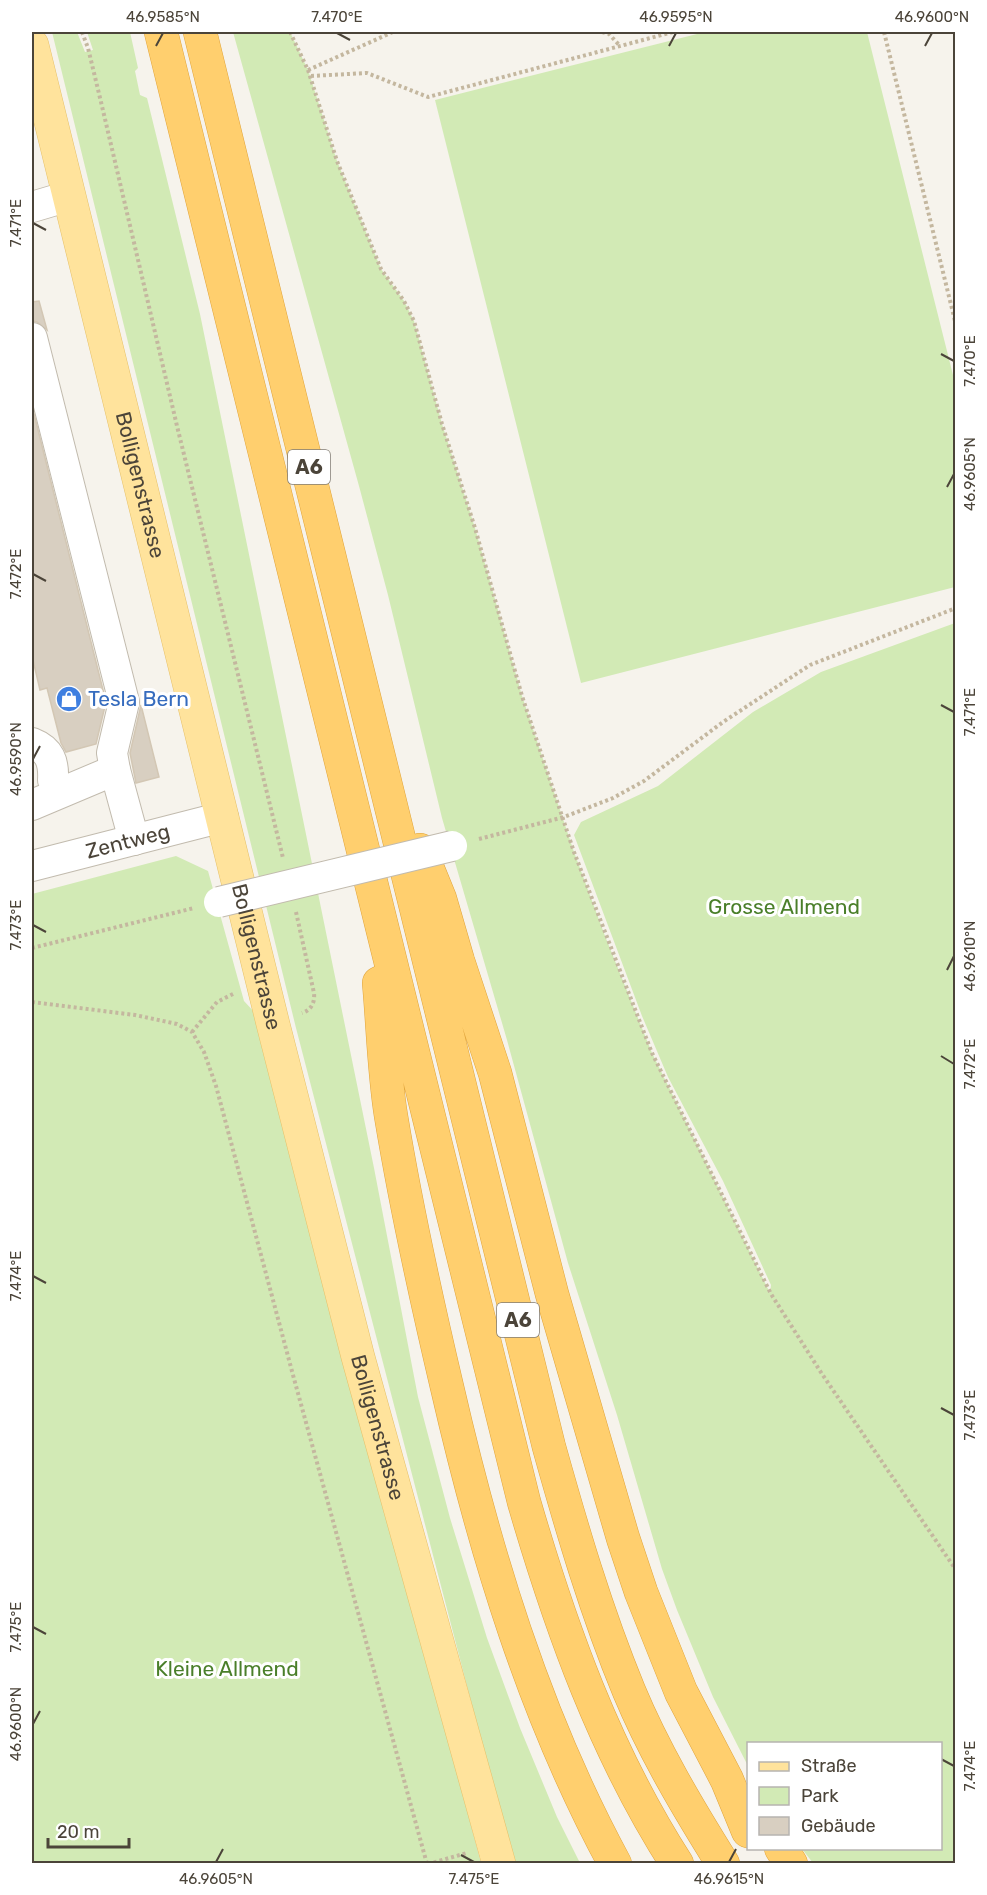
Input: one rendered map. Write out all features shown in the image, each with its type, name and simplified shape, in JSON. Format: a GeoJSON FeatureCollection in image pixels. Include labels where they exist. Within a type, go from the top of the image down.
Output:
{"type":"FeatureCollection","features":[{"type":"Feature","properties":{"kind":"highway","name":"A6"},"geometry":{"type":"LineString","coordinates":[[161,32],[511,1454],[544,1572],[595,1709],[626,1776],[677,1863]]}},
{"type":"Feature","properties":{"kind":"highway","name":"A6"},"geometry":{"type":"LineString","coordinates":[[200,32],[549,1447],[581,1560],[630,1692],[660,1757],[723,1863]]}},
{"type":"Feature","properties":{"kind":"highway"},"geometry":{"type":"LineString","coordinates":[[379,752],[440,899],[495,1073],[552,1294],[641,1592],[681,1692],[727,1780],[747,1829]]}},
{"type":"Feature","properties":{"kind":"highway"},"geometry":{"type":"LineString","coordinates":[[369,877],[390,1115],[436,1343],[459,1440],[500,1586],[532,1680],[571,1773],[615,1863]]}},
{"type":"Feature","properties":{"kind":"highway"},"geometry":{"type":"LineString","coordinates":[[727,1780],[747,1805]]}},
{"type":"Feature","properties":{"kind":"highway"},"geometry":{"type":"LineString","coordinates":[[760,1850],[770,1863]]}},
{"type":"Feature","properties":{"kind":"highway"},"geometry":{"type":"LineString","coordinates":[[781,1850],[791,1863]]}},
{"type":"Feature","properties":{"kind":"main road","name":"Bolligenstrasse"},"geometry":{"type":"LineString","coordinates":[[32,45],[273,1024],[358,1357],[496,1854]]}},
{"type":"Feature","properties":{"kind":"street"},"geometry":{"type":"LineString","coordinates":[[32,207],[69,196]]}},
{"type":"Feature","properties":{"kind":"street"},"geometry":{"type":"LineString","coordinates":[[32,338],[124,702],[114,762],[134,840]]}},
{"type":"Feature","properties":{"kind":"street"},"geometry":{"type":"LineString","coordinates":[[32,743],[47,752],[52,760],[53,780]]}},
{"type":"Feature","properties":{"kind":"street"},"geometry":{"type":"LineString","coordinates":[[32,805],[114,762]]}},
{"type":"Feature","properties":{"kind":"street","name":"Zentweg"},"geometry":{"type":"LineString","coordinates":[[32,866],[223,817]]}},
{"type":"Feature","properties":{"kind":"street"},"geometry":{"type":"LineString","coordinates":[[219,902],[452,846]]}},
{"type":"Feature","properties":{"kind":"path"},"geometry":{"type":"LineString","coordinates":[[82,32],[99,91],[174,415],[284,860]]}},
{"type":"Feature","properties":{"kind":"path"},"geometry":{"type":"LineString","coordinates":[[290,32],[308,70],[337,161],[381,269],[404,301],[414,321],[522,696],[574,852],[652,1053],[771,1294],[822,1374],[956,1570]]}},
{"type":"Feature","properties":{"kind":"path"},"geometry":{"type":"LineString","coordinates":[[308,70],[393,32]]}},
{"type":"Feature","properties":{"kind":"path"},"geometry":{"type":"LineString","coordinates":[[602,32],[609,34],[620,46]]}},
{"type":"Feature","properties":{"kind":"path"},"geometry":{"type":"LineString","coordinates":[[310,76],[367,73],[428,97],[673,32]]}},
{"type":"Feature","properties":{"kind":"path"},"geometry":{"type":"LineString","coordinates":[[884,32],[956,325]]}},
{"type":"Feature","properties":{"kind":"path"},"geometry":{"type":"LineString","coordinates":[[452,846],[564,817],[614,798],[644,781],[730,716],[810,665],[956,608]]}},
{"type":"Feature","properties":{"kind":"path"},"geometry":{"type":"LineString","coordinates":[[32,948],[219,902]]}},
{"type":"Feature","properties":{"kind":"path"},"geometry":{"type":"LineString","coordinates":[[273,1024],[307,1011],[315,1000],[294,904]]}},
{"type":"Feature","properties":{"kind":"path"},"geometry":{"type":"LineString","coordinates":[[192,1032],[217,1002],[263,981]]}},
{"type":"Feature","properties":{"kind":"path"},"geometry":{"type":"LineString","coordinates":[[32,1002],[135,1015],[177,1024],[192,1032],[204,1052],[216,1086],[428,1863],[496,1854]]}},
{"type":"Feature","properties":{"kind":"green space"},"geometry":{"type":"Polygon","coordinates":[[[52,32],[77,32],[85,52],[93,50],[87,32],[130,32],[138,68],[135,71],[140,95],[147,98],[200,314],[374,1168],[418,1397],[450,1518],[487,1638],[520,1728],[557,1817],[580,1863],[513,1863],[296,1028],[52,32]]]}},
{"type":"Feature","properties":{"kind":"green space","name":"Grosse Allmend"},"geometry":{"type":"Polygon","coordinates":[[[233,32],[290,32],[308,70],[337,161],[381,269],[404,301],[414,321],[522,696],[574,852],[605,936],[652,1053],[770,1293],[771,1285],[723,1181],[668,1077],[642,1016],[574,835],[581,822],[658,786],[753,712],[821,672],[955,623],[955,1863],[813,1863],[803,1850],[942,1850],[942,1742],[747,1742],[747,1764],[713,1697],[662,1569],[617,1415],[568,1263],[507,1040],[442,818],[359,486],[233,32]]]}},
{"type":"Feature","properties":{"kind":"green space"},"geometry":{"type":"Polygon","coordinates":[[[705,32],[867,32],[955,383],[955,587],[581,683],[435,100],[705,32]]]}},
{"type":"Feature","properties":{"kind":"green space","name":"Kleine Allmend"},"geometry":{"type":"Polygon","coordinates":[[[176,856],[208,871],[244,1001],[256,1014],[481,1863],[32,1864],[32,894],[176,856]]]}},
{"type":"Feature","properties":{"kind":"building"},"geometry":{"type":"Polygon","coordinates":[[[39,301],[47,330],[32,321],[32,302],[39,301]]]}},
{"type":"Feature","properties":{"kind":"building"},"geometry":{"type":"Polygon","coordinates":[[[32,406],[106,702],[96,744],[66,752],[61,743],[47,688],[40,690],[32,656],[32,406]]]}},
{"type":"Feature","properties":{"kind":"building"},"geometry":{"type":"Polygon","coordinates":[[[141,705],[159,777],[136,783],[130,753],[141,705]]]}},
{"type":"Feature","properties":{"kind":"place","name":"Tesla Bern"},"geometry":{"type":"Point","coordinates":[69,699]}}]}
